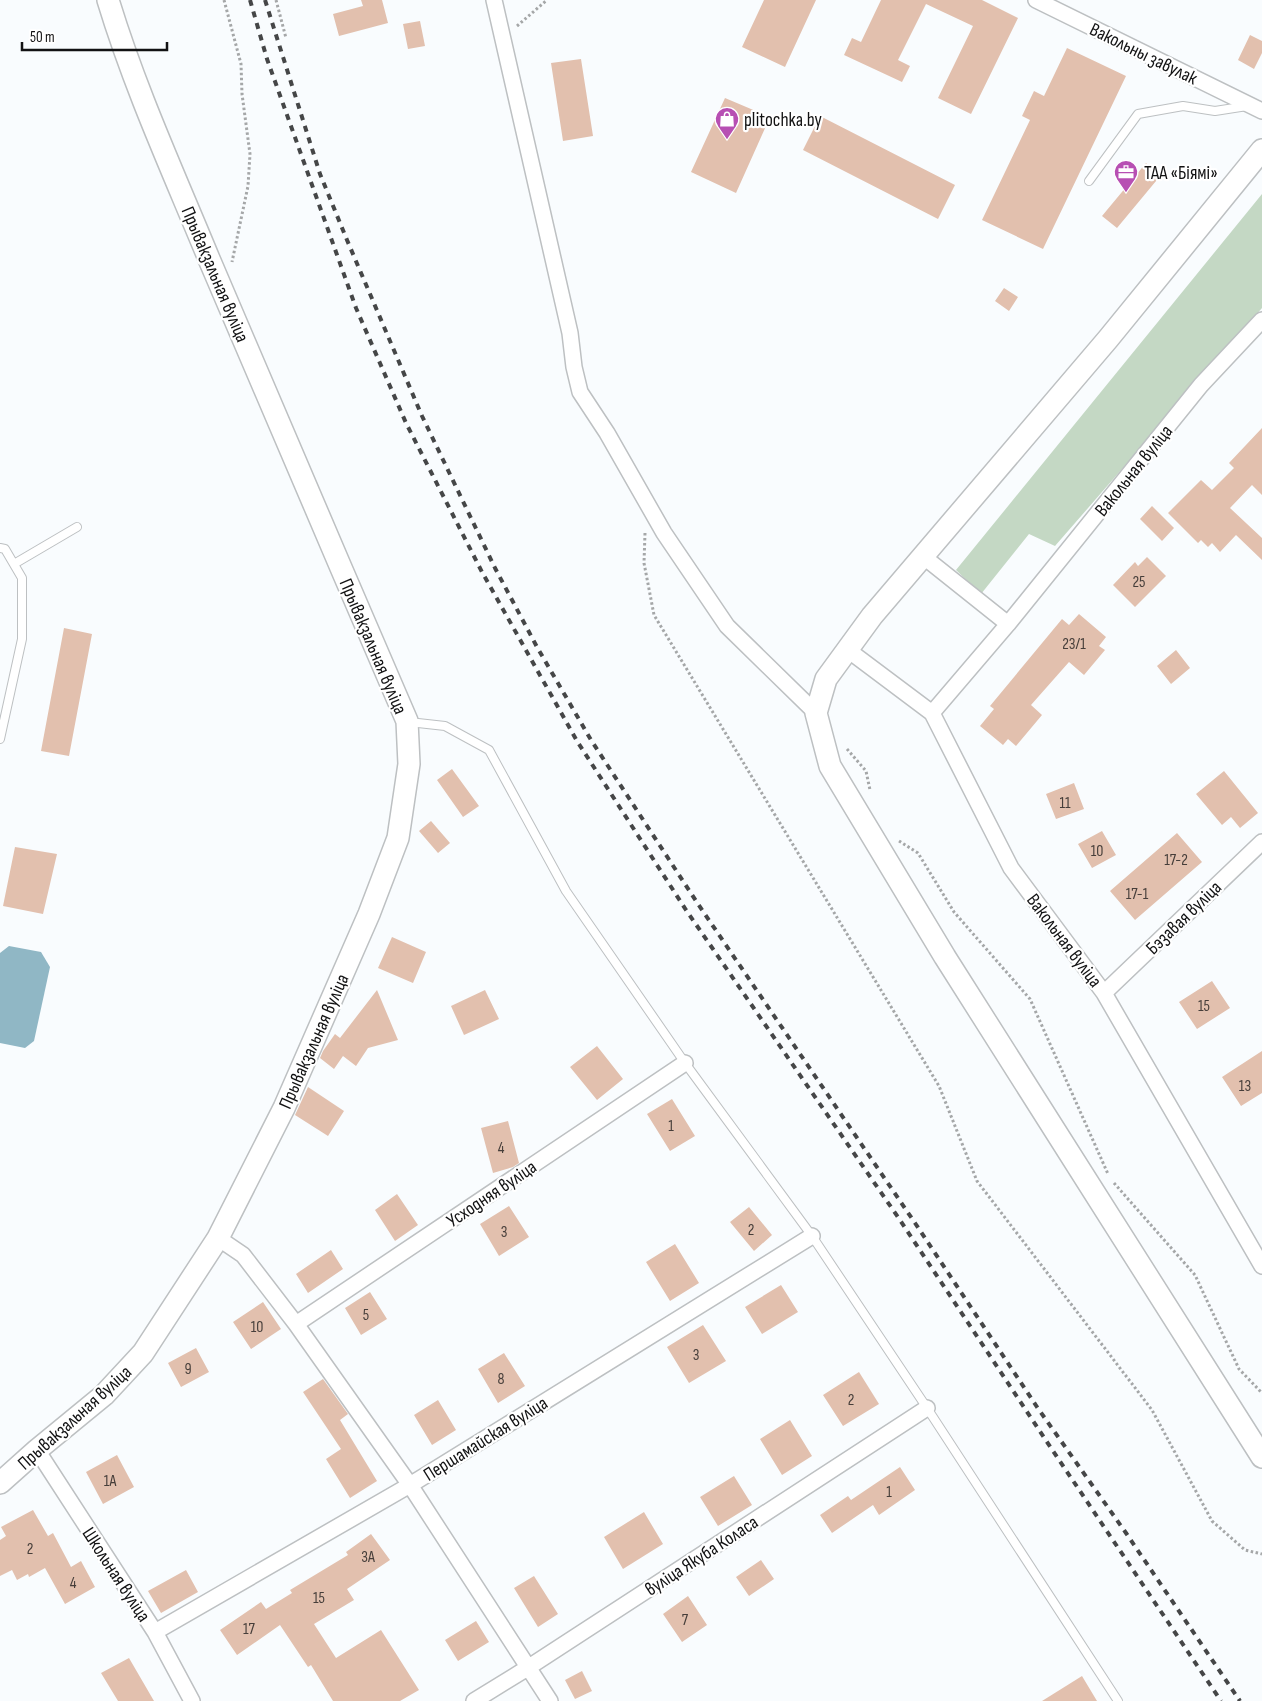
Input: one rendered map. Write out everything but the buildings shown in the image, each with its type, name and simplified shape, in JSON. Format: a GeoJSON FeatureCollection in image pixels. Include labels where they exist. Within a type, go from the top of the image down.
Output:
{"type":"FeatureCollection","features":[{"type":"Feature","properties":{"kind":"street","name":"Прывакзальная вуліца"},"geometry":{"type":"LineString","coordinates":[[0,1483],[104,1395],[143,1352],[218,1238],[284,1108],[368,914],[398,838],[409,764],[407,721],[225,297],[125,55],[108,0]]}},
{"type":"Feature","properties":{"kind":"street"},"geometry":{"type":"LineString","coordinates":[[494,0],[570,333],[574,367],[580,392],[664,533],[727,626],[816,713],[830,766],[920,916],[1262,1457]]}},
{"type":"Feature","properties":{"kind":"street","name":"Вакольны завулак"},"geometry":{"type":"LineString","coordinates":[[1036,0],[1257,108]]}},
{"type":"Feature","properties":{"kind":"street"},"geometry":{"type":"LineString","coordinates":[[816,713],[826,679],[872,616],[1108,340],[1262,150]]}},
{"type":"Feature","properties":{"kind":"street","name":"Вакольная вуліца"},"geometry":{"type":"LineString","coordinates":[[1262,320],[1201,385],[1008,624],[932,714],[1011,868],[1104,993],[1262,1266]]}},
{"type":"Feature","properties":{"kind":"street"},"geometry":{"type":"LineString","coordinates":[[924,557],[1008,624]]}},
{"type":"Feature","properties":{"kind":"street"},"geometry":{"type":"LineString","coordinates":[[848,650],[932,714]]}},
{"type":"Feature","properties":{"kind":"street","name":"Бэзавая вуліца"},"geometry":{"type":"LineString","coordinates":[[1104,993],[1262,842]]}},
{"type":"Feature","properties":{"kind":"street","name":"Усходняя вуліца"},"geometry":{"type":"LineString","coordinates":[[296,1324],[685,1063]]}},
{"type":"Feature","properties":{"kind":"street","name":"Першамайская вуліца"},"geometry":{"type":"LineString","coordinates":[[155,1632],[410,1484],[812,1236]]}},
{"type":"Feature","properties":{"kind":"street"},"geometry":{"type":"LineString","coordinates":[[218,1238],[243,1255],[296,1324],[410,1484],[550,1701]]}},
{"type":"Feature","properties":{"kind":"street","name":"вуліца Якуба Коласа"},"geometry":{"type":"LineString","coordinates":[[474,1701],[927,1408]]}},
{"type":"Feature","properties":{"kind":"street","name":"Школьная вуліца"},"geometry":{"type":"LineString","coordinates":[[37,1450],[155,1632],[192,1701]]}},
{"type":"Feature","properties":{"kind":"lane"},"geometry":{"type":"LineString","coordinates":[[1089,181],[1138,114],[1183,106],[1215,111],[1257,108]]}},
{"type":"Feature","properties":{"kind":"lane"},"geometry":{"type":"LineString","coordinates":[[14,564],[77,527]]}},
{"type":"Feature","properties":{"kind":"lane"},"geometry":{"type":"LineString","coordinates":[[0,548],[5,549],[22,578],[22,638],[0,739]]}},
{"type":"Feature","properties":{"kind":"lane"},"geometry":{"type":"LineString","coordinates":[[407,721],[445,726],[489,750],[566,892],[685,1063],[812,1236],[927,1408],[1118,1701]]}},
{"type":"Feature","properties":{"kind":"path"},"geometry":{"type":"LineString","coordinates":[[224,0],[242,64],[242,94],[250,154],[248,186],[225,297]]}},
{"type":"Feature","properties":{"kind":"path"},"geometry":{"type":"LineString","coordinates":[[276,0],[286,38]]}},
{"type":"Feature","properties":{"kind":"path"},"geometry":{"type":"LineString","coordinates":[[503,38],[546,0]]}},
{"type":"Feature","properties":{"kind":"path"},"geometry":{"type":"LineString","coordinates":[[646,500],[644,563],[654,615],[940,1086],[977,1181],[1152,1410],[1212,1521],[1245,1550],[1262,1554]]}},
{"type":"Feature","properties":{"kind":"path"},"geometry":{"type":"LineString","coordinates":[[841,742],[866,771],[871,799]]}},
{"type":"Feature","properties":{"kind":"path"},"geometry":{"type":"LineString","coordinates":[[893,837],[918,853],[954,912],[1030,999],[1111,1180],[1195,1275],[1239,1369],[1262,1393]]}},
{"type":"Feature","properties":{"kind":"green space"},"geometry":{"type":"Polygon","coordinates":[[[1262,194],[1262,308],[1055,546],[1029,534],[981,594],[956,570],[1262,194]]]}},
{"type":"Feature","properties":{"kind":"water"},"geometry":{"type":"Polygon","coordinates":[[[9,946],[41,952],[50,967],[34,1041],[25,1048],[0,1043],[0,953],[9,946]]]}},
{"type":"Feature","properties":{"kind":"railway"},"geometry":{"type":"LineString","coordinates":[[250,0],[267,59],[356,308],[406,423],[482,572],[577,741],[686,910],[900,1220],[1221,1701]]}},
{"type":"Feature","properties":{"kind":"railway"},"geometry":{"type":"LineString","coordinates":[[265,0],[320,174],[347,240],[422,416],[495,568],[537,647],[591,740],[698,904],[915,1223],[1037,1407],[1126,1533],[1240,1701]]}},
{"type":"Feature","properties":{"kind":"place","name":"plitochka.by"},"geometry":{"type":"Point","coordinates":[727,140]}},
{"type":"Feature","properties":{"kind":"place","name":"ТАА «Біямі»"},"geometry":{"type":"Point","coordinates":[1126,193]}}]}
